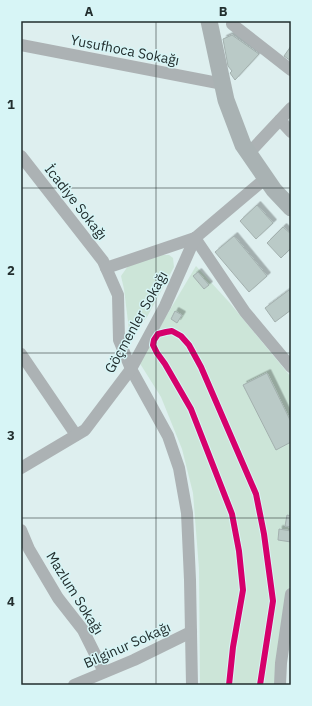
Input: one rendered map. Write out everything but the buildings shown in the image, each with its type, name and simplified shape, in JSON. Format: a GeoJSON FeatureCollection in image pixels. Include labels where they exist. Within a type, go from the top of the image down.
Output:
{"type":"FeatureCollection","features":[{"type":"Feature","properties":{"kind":"street"},"geometry":{"type":"LineString","coordinates":[[291,70],[234,23],[210,27],[226,100],[243,145],[274,190],[291,208]]}},
{"type":"Feature","properties":{"kind":"street","name":"Yusufhoca Sokağı"},"geometry":{"type":"LineString","coordinates":[[21,45],[223,84]]}},
{"type":"Feature","properties":{"kind":"street"},"geometry":{"type":"LineString","coordinates":[[249,153],[291,108]]}},
{"type":"Feature","properties":{"kind":"street"},"geometry":{"type":"LineString","coordinates":[[280,120],[291,132]]}},
{"type":"Feature","properties":{"kind":"street","name":"İcadiye Sokağı"},"geometry":{"type":"LineString","coordinates":[[21,156],[103,261],[118,295],[120,340],[130,369],[168,436],[179,468],[187,513],[192,685]]}},
{"type":"Feature","properties":{"kind":"street","name":"Göçmenler Sokağı"},"geometry":{"type":"LineString","coordinates":[[21,468],[86,430],[130,369],[165,306],[195,238],[266,178]]}},
{"type":"Feature","properties":{"kind":"street"},"geometry":{"type":"LineString","coordinates":[[106,268],[195,238],[245,312],[291,367]]}},
{"type":"Feature","properties":{"kind":"street"},"geometry":{"type":"LineString","coordinates":[[21,354],[76,435]]}},
{"type":"Feature","properties":{"kind":"street","name":"Mazlum Sokağı"},"geometry":{"type":"LineString","coordinates":[[21,530],[29,549],[58,598],[83,630],[104,672]]}},
{"type":"Feature","properties":{"kind":"street"},"geometry":{"type":"LineString","coordinates":[[280,685],[286,668],[291,597]]}},
{"type":"Feature","properties":{"kind":"street","name":"Bilginur Sokağı"},"geometry":{"type":"LineString","coordinates":[[74,685],[134,660],[191,632]]}},
{"type":"Feature","properties":{"kind":"green space"},"geometry":{"type":"Polygon","coordinates":[[[159,255],[169,255],[173,258],[174,267],[147,317],[135,330],[129,330],[121,276],[128,266],[159,255]]]}},
{"type":"Feature","properties":{"kind":"green space"},"geometry":{"type":"Polygon","coordinates":[[[196,266],[229,302],[291,377],[291,576],[278,656],[276,685],[200,685],[199,569],[193,493],[182,449],[161,397],[139,362],[196,266]]]}},
{"type":"Feature","properties":{"kind":"cycle path"},"geometry":{"type":"LineString","coordinates":[[229,685],[233,647],[243,590],[239,551],[232,514],[191,409],[153,345],[158,334],[166,332],[172,331],[181,336],[189,345],[201,367],[256,494],[264,534],[273,601],[260,685]]}}]}
